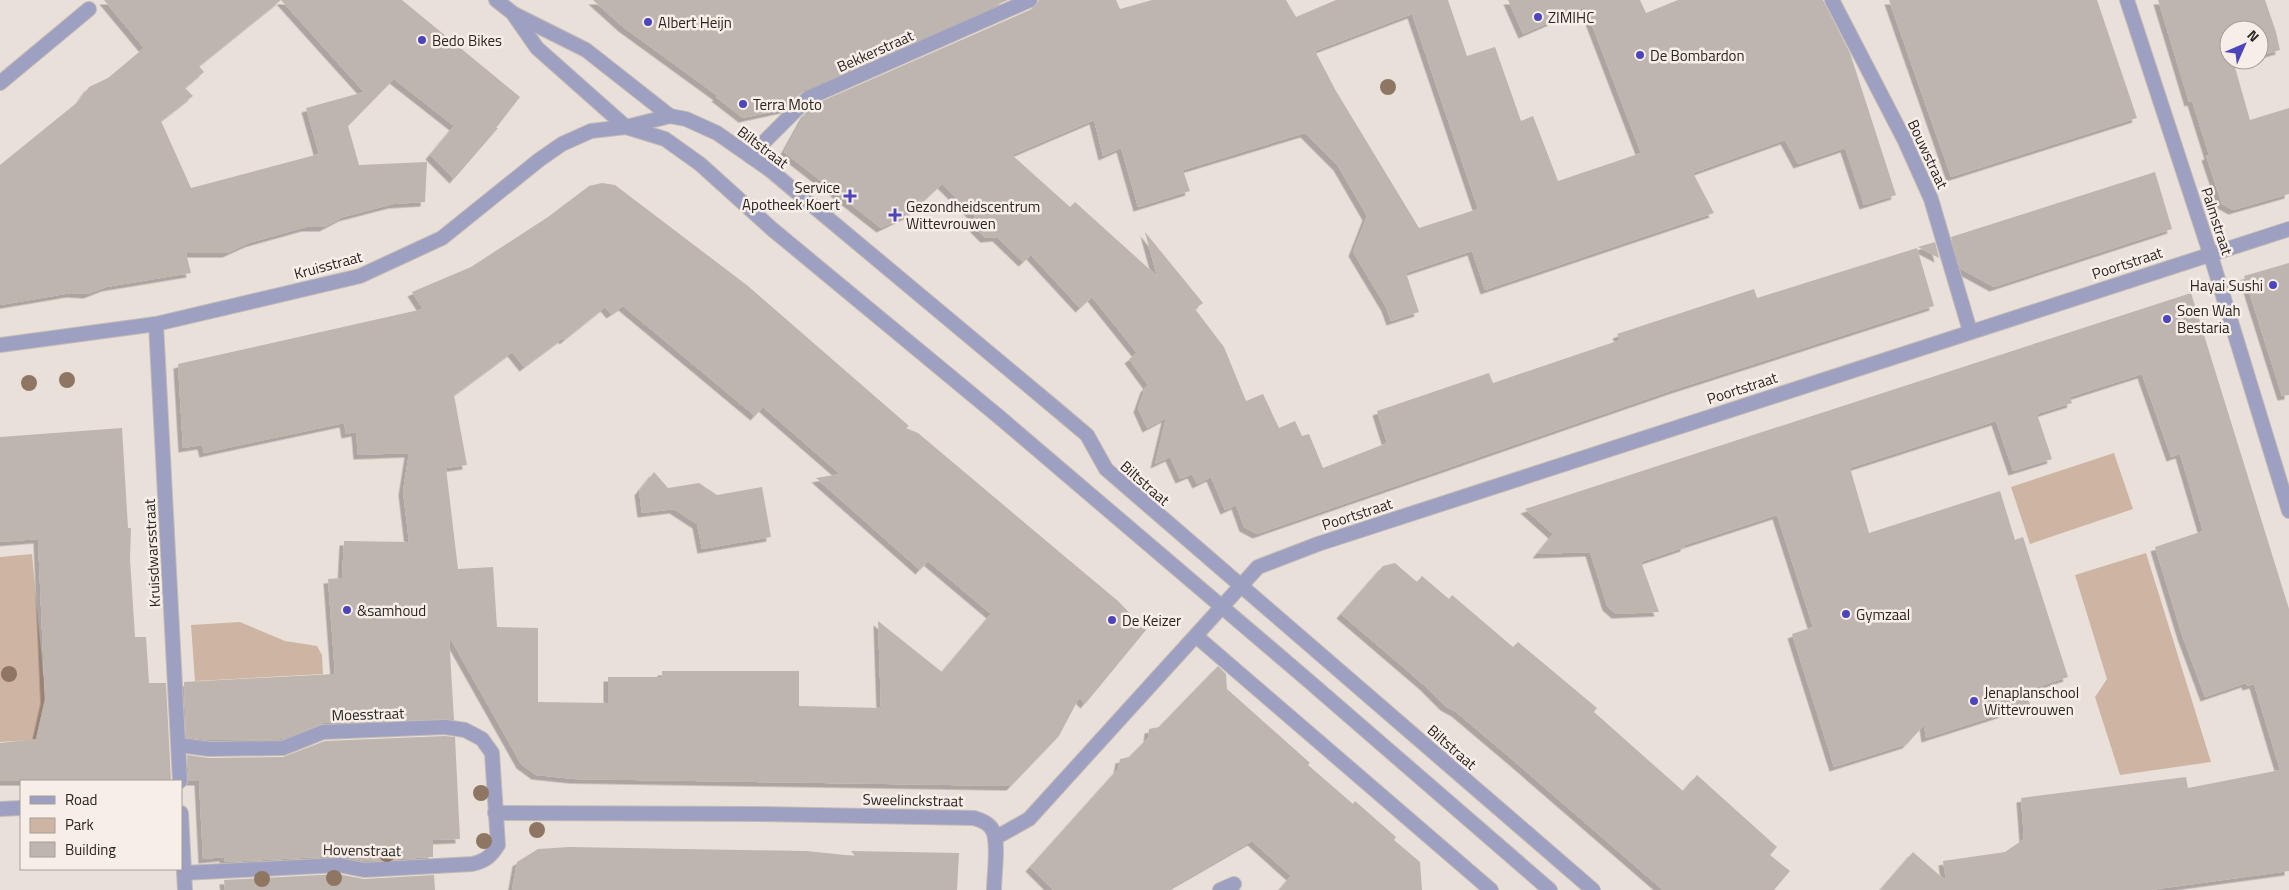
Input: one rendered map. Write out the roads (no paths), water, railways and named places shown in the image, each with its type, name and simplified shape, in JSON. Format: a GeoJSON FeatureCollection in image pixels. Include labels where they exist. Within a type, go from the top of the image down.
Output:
{"type":"FeatureCollection","features":[{"type":"Feature","properties":{"kind":"street","name":"Biltstraat"},"geometry":{"type":"LineString","coordinates":[[496,0],[514,14],[586,50],[670,116]]}},
{"type":"Feature","properties":{"kind":"street","name":"Bekkerstraat"},"geometry":{"type":"LineString","coordinates":[[750,156],[808,98],[1030,0]]}},
{"type":"Feature","properties":{"kind":"street","name":"Bouwstraat"},"geometry":{"type":"LineString","coordinates":[[1832,0],[1904,139],[1931,199],[1970,331]]}},
{"type":"Feature","properties":{"kind":"street","name":"Palmstraat"},"geometry":{"type":"LineString","coordinates":[[2127,0],[2210,254],[2289,511]]}},
{"type":"Feature","properties":{"kind":"street"},"geometry":{"type":"LineString","coordinates":[[0,83],[89,9]]}},
{"type":"Feature","properties":{"kind":"street","name":"Biltstraat"},"geometry":{"type":"LineString","coordinates":[[514,14],[537,48],[626,127],[665,139],[700,164],[772,229],[998,416],[1550,890]]}},
{"type":"Feature","properties":{"kind":"street","name":"Biltstraat"},"geometry":{"type":"LineString","coordinates":[[626,127],[670,116],[686,119],[717,133],[750,156],[1087,435],[1106,469],[1593,890]]}},
{"type":"Feature","properties":{"kind":"street","name":"Kruisstraat"},"geometry":{"type":"LineString","coordinates":[[0,345],[156,324],[360,276],[442,238],[562,144],[591,131],[626,127]]}},
{"type":"Feature","properties":{"kind":"street","name":"Poortstraat"},"geometry":{"type":"LineString","coordinates":[[1222,607],[1258,567],[1318,544],[2289,228]]}},
{"type":"Feature","properties":{"kind":"street","name":"Kruisdwarsstraat"},"geometry":{"type":"LineString","coordinates":[[156,324],[180,780]]}},
{"type":"Feature","properties":{"kind":"street"},"geometry":{"type":"LineString","coordinates":[[994,890],[995,838],[1029,819],[1222,607]]}},
{"type":"Feature","properties":{"kind":"street"},"geometry":{"type":"LineString","coordinates":[[1196,636],[1490,890]]}},
{"type":"Feature","properties":{"kind":"street","name":"Moesstraat"},"geometry":{"type":"LineString","coordinates":[[179,745],[208,749],[284,748],[323,732],[444,727],[465,730],[482,739],[492,753],[495,813]]}},
{"type":"Feature","properties":{"kind":"street"},"geometry":{"type":"LineString","coordinates":[[0,809],[20,808]]}},
{"type":"Feature","properties":{"kind":"street","name":"Sweelinckstraat"},"geometry":{"type":"LineString","coordinates":[[495,813],[747,814],[974,818],[983,821],[992,829],[995,838]]}},
{"type":"Feature","properties":{"kind":"street","name":"Hovenstraat"},"geometry":{"type":"LineString","coordinates":[[184,873],[339,865],[364,870],[472,864],[484,861],[492,855],[498,844],[495,813]]}},
{"type":"Feature","properties":{"kind":"street"},"geometry":{"type":"LineString","coordinates":[[182,833],[185,890]]}},
{"type":"Feature","properties":{"kind":"street"},"geometry":{"type":"LineString","coordinates":[[1220,890],[1234,884]]}},
{"type":"Feature","properties":{"kind":"place","name":"ZIMIHC"},"geometry":{"type":"Point","coordinates":[1538,17]}},
{"type":"Feature","properties":{"kind":"place","name":"Albert Heijn"},"geometry":{"type":"Point","coordinates":[648,22]}},
{"type":"Feature","properties":{"kind":"place","name":"Bedo Bikes"},"geometry":{"type":"Point","coordinates":[422,40]}},
{"type":"Feature","properties":{"kind":"place","name":"De Bombardon"},"geometry":{"type":"Point","coordinates":[1640,55]}},
{"type":"Feature","properties":{"kind":"place","name":"Terra Moto"},"geometry":{"type":"Point","coordinates":[743,104]}},
{"type":"Feature","properties":{"kind":"place","name":"Service Apotheek Koert"},"geometry":{"type":"Point","coordinates":[850,196]}},
{"type":"Feature","properties":{"kind":"place","name":"Gezondheidscentrum Wittevrouwen"},"geometry":{"type":"Point","coordinates":[895,215]}},
{"type":"Feature","properties":{"kind":"place","name":"Hayai Sushi"},"geometry":{"type":"Point","coordinates":[2273,285]}},
{"type":"Feature","properties":{"kind":"place","name":"Soen Wah Bestaria"},"geometry":{"type":"Point","coordinates":[2167,319]}},
{"type":"Feature","properties":{"kind":"place","name":"&samhoud"},"geometry":{"type":"Point","coordinates":[347,610]}},
{"type":"Feature","properties":{"kind":"place","name":"Gymzaal"},"geometry":{"type":"Point","coordinates":[1846,614]}},
{"type":"Feature","properties":{"kind":"place","name":"De Keizer"},"geometry":{"type":"Point","coordinates":[1112,620]}},
{"type":"Feature","properties":{"kind":"place","name":"Jenaplanschool Wittevrouwen"},"geometry":{"type":"Point","coordinates":[1974,701]}}]}
